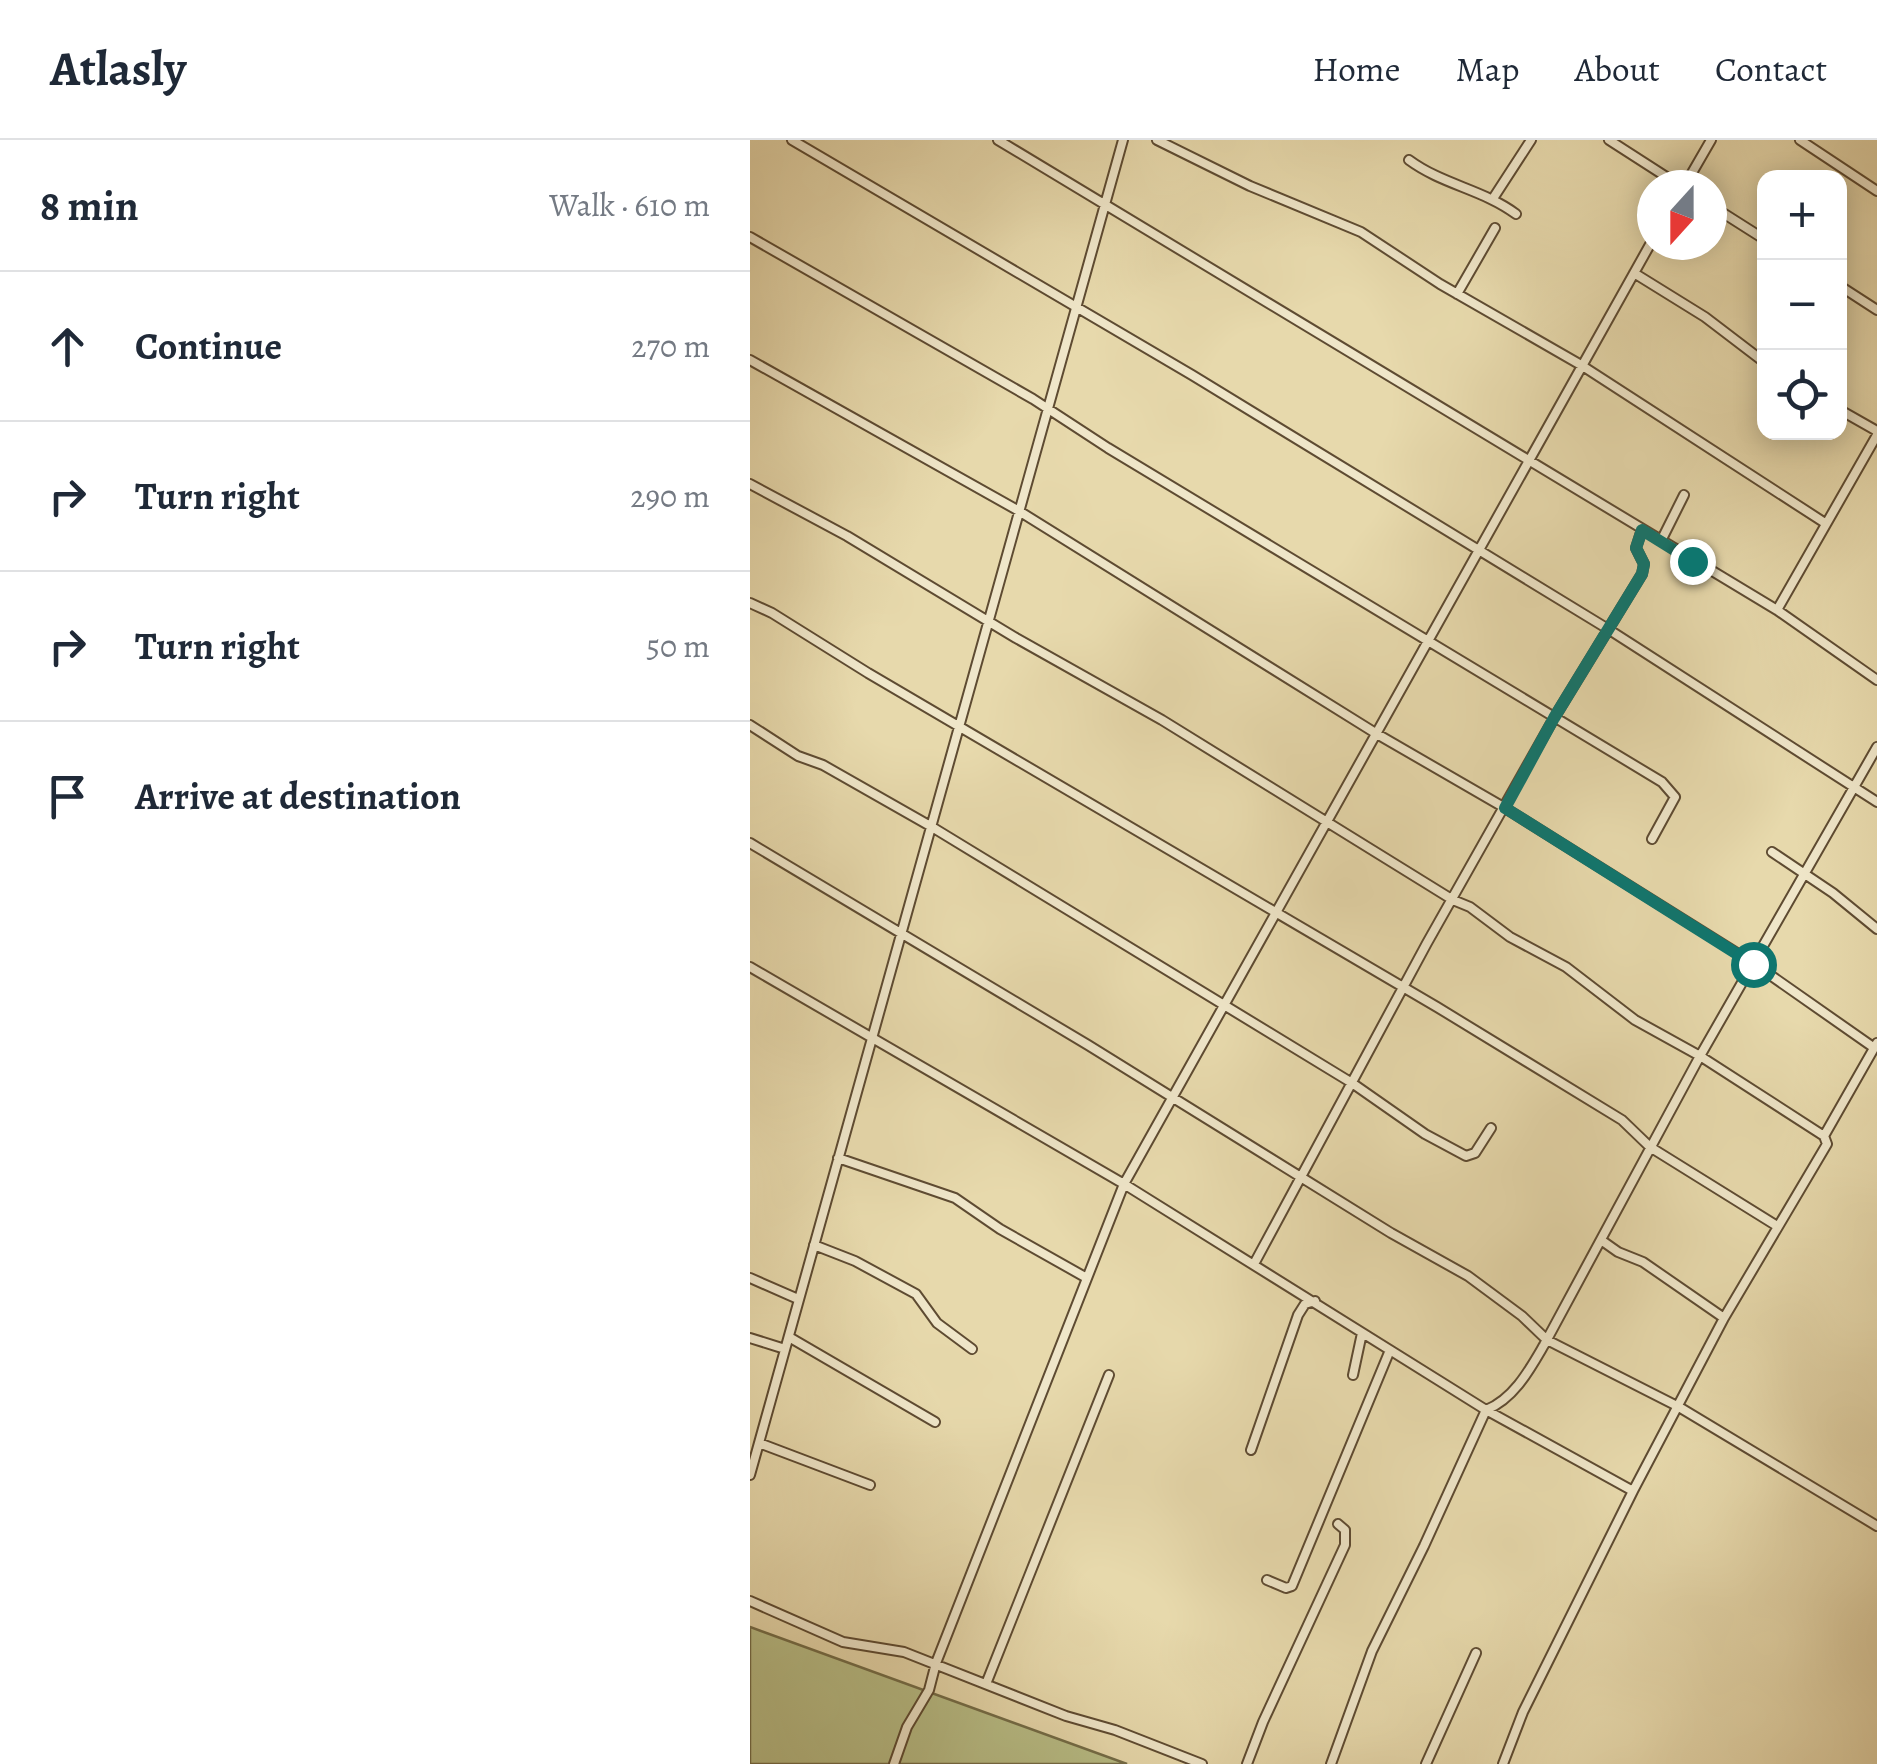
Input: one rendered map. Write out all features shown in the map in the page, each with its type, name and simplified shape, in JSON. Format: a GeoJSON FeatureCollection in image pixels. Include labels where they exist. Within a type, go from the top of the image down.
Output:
{"type":"FeatureCollection","features":[{"type":"Feature","properties":{"kind":"street"},"geometry":{"type":"LineString","coordinates":[[792,140],[1076,306],[1608,628],[1877,802]]}},
{"type":"Feature","properties":{"kind":"street"},"geometry":{"type":"LineString","coordinates":[[998,140],[1776,610],[1877,680]]}},
{"type":"Feature","properties":{"kind":"street"},"geometry":{"type":"LineString","coordinates":[[750,1475],[1124,140]]}},
{"type":"Feature","properties":{"kind":"street"},"geometry":{"type":"LineString","coordinates":[[1156,140],[1250,186],[1361,232],[1457,294],[1581,364],[1824,523]]}},
{"type":"Feature","properties":{"kind":"street"},"geometry":{"type":"LineString","coordinates":[[1494,197],[1531,140]]}},
{"type":"Feature","properties":{"kind":"street"},"geometry":{"type":"LineString","coordinates":[[1609,140],[1658,170]]}},
{"type":"Feature","properties":{"kind":"street"},"geometry":{"type":"LineString","coordinates":[[1691,170],[1710,140]]}},
{"type":"Feature","properties":{"kind":"street"},"geometry":{"type":"LineString","coordinates":[[1800,140],[1877,190]]}},
{"type":"Feature","properties":{"kind":"street"},"geometry":{"type":"LineString","coordinates":[[1409,160],[1438,178],[1494,197],[1516,214]]}},
{"type":"Feature","properties":{"kind":"street"},"geometry":{"type":"LineString","coordinates":[[1727,216],[1757,235]]}},
{"type":"Feature","properties":{"kind":"street"},"geometry":{"type":"LineString","coordinates":[[1457,294],[1496,228]]}},
{"type":"Feature","properties":{"kind":"street"},"geometry":{"type":"LineString","coordinates":[[750,237],[1049,410],[1670,788],[1675,797],[1652,839]]}},
{"type":"Feature","properties":{"kind":"street"},"geometry":{"type":"LineString","coordinates":[[894,1764],[907,1727],[930,1690],[936,1663],[1124,1184],[1641,260]]}},
{"type":"Feature","properties":{"kind":"street"},"geometry":{"type":"LineString","coordinates":[[1634,273],[1705,316],[1757,357]]}},
{"type":"Feature","properties":{"kind":"street"},"geometry":{"type":"LineString","coordinates":[[1847,291],[1877,310]]}},
{"type":"Feature","properties":{"kind":"street"},"geometry":{"type":"LineString","coordinates":[[750,360],[1019,512],[1377,734],[1505,808],[1875,1045],[1824,1136]]}},
{"type":"Feature","properties":{"kind":"street"},"geometry":{"type":"LineString","coordinates":[[1776,610],[1877,434],[1847,415]]}},
{"type":"Feature","properties":{"kind":"street"},"geometry":{"type":"LineString","coordinates":[[750,484],[847,536],[1162,720],[1326,824],[1453,900],[1470,906],[1510,938],[1566,967],[1635,1020],[1700,1056],[1824,1136],[1827,1144],[1724,1318],[1633,1491],[1523,1712],[1503,1764]]}},
{"type":"Feature","properties":{"kind":"street"},"geometry":{"type":"LineString","coordinates":[[1661,541],[1684,495]]}},
{"type":"Feature","properties":{"kind":"street"},"geometry":{"type":"LineString","coordinates":[[1254,1264],[1554,718],[1642,574],[1644,564],[1636,548],[1642,530]]}},
{"type":"Feature","properties":{"kind":"street"},"geometry":{"type":"LineString","coordinates":[[750,604],[772,613],[1622,1120],[1650,1147],[1777,1226]]}},
{"type":"Feature","properties":{"kind":"street"},"geometry":{"type":"LineString","coordinates":[[750,724],[798,756],[823,764],[932,827],[1352,1084],[1425,1134],[1466,1156],[1476,1152],[1491,1128]]}},
{"type":"Feature","properties":{"kind":"street"},"geometry":{"type":"LineString","coordinates":[[1331,1764],[1372,1650],[1486,1410],[1500,1402],[1526,1375],[1547,1340],[1700,1056],[1877,747]]}},
{"type":"Feature","properties":{"kind":"street"},"geometry":{"type":"LineString","coordinates":[[750,843],[1468,1276],[1547,1340],[1679,1406],[1877,1526]]}},
{"type":"Feature","properties":{"kind":"street"},"geometry":{"type":"LineString","coordinates":[[1772,852],[1877,929]]}},
{"type":"Feature","properties":{"kind":"street"},"geometry":{"type":"LineString","coordinates":[[750,967],[1124,1184],[1486,1410],[1633,1491]]}},
{"type":"Feature","properties":{"kind":"street"},"geometry":{"type":"LineString","coordinates":[[838,1158],[955,1198],[1000,1229],[1085,1277]]}},
{"type":"Feature","properties":{"kind":"street"},"geometry":{"type":"LineString","coordinates":[[1600,1240],[1643,1262],[1724,1318]]}},
{"type":"Feature","properties":{"kind":"street"},"geometry":{"type":"LineString","coordinates":[[814,1246],[916,1294],[937,1323],[972,1350]]}},
{"type":"Feature","properties":{"kind":"street"},"geometry":{"type":"LineString","coordinates":[[750,1278],[798,1299]]}},
{"type":"Feature","properties":{"kind":"street"},"geometry":{"type":"LineString","coordinates":[[1251,1450],[1298,1315],[1305,1304],[1315,1300]]}},
{"type":"Feature","properties":{"kind":"street"},"geometry":{"type":"LineString","coordinates":[[1353,1375],[1362,1333]]}},
{"type":"Feature","properties":{"kind":"street"},"geometry":{"type":"LineString","coordinates":[[789,1336],[935,1422]]}},
{"type":"Feature","properties":{"kind":"street"},"geometry":{"type":"LineString","coordinates":[[750,1338],[785,1349]]}},
{"type":"Feature","properties":{"kind":"street"},"geometry":{"type":"LineString","coordinates":[[1267,1580],[1286,1588],[1292,1586],[1390,1350]]}},
{"type":"Feature","properties":{"kind":"street"},"geometry":{"type":"LineString","coordinates":[[986,1684],[1109,1375]]}},
{"type":"Feature","properties":{"kind":"street"},"geometry":{"type":"LineString","coordinates":[[750,1434],[870,1485]]}},
{"type":"Feature","properties":{"kind":"street"},"geometry":{"type":"LineString","coordinates":[[1246,1764],[1345,1545],[1344,1530],[1338,1524]]}},
{"type":"Feature","properties":{"kind":"street"},"geometry":{"type":"LineString","coordinates":[[750,1601],[844,1642],[889,1649],[936,1663],[1202,1764]]}},
{"type":"Feature","properties":{"kind":"street"},"geometry":{"type":"LineString","coordinates":[[1426,1764],[1476,1653]]}},
{"type":"Feature","properties":{"kind":"green space"},"geometry":{"type":"Polygon","coordinates":[[[750,1627],[1127,1764],[750,1764],[750,1627]]]}},
{"type":"Feature","properties":{"kind":"route"},"geometry":{"type":"LineString","coordinates":[[1692,561],[1642,530],[1636,548],[1644,564],[1642,574],[1554,718],[1505,808],[1753,964]]}}]}
